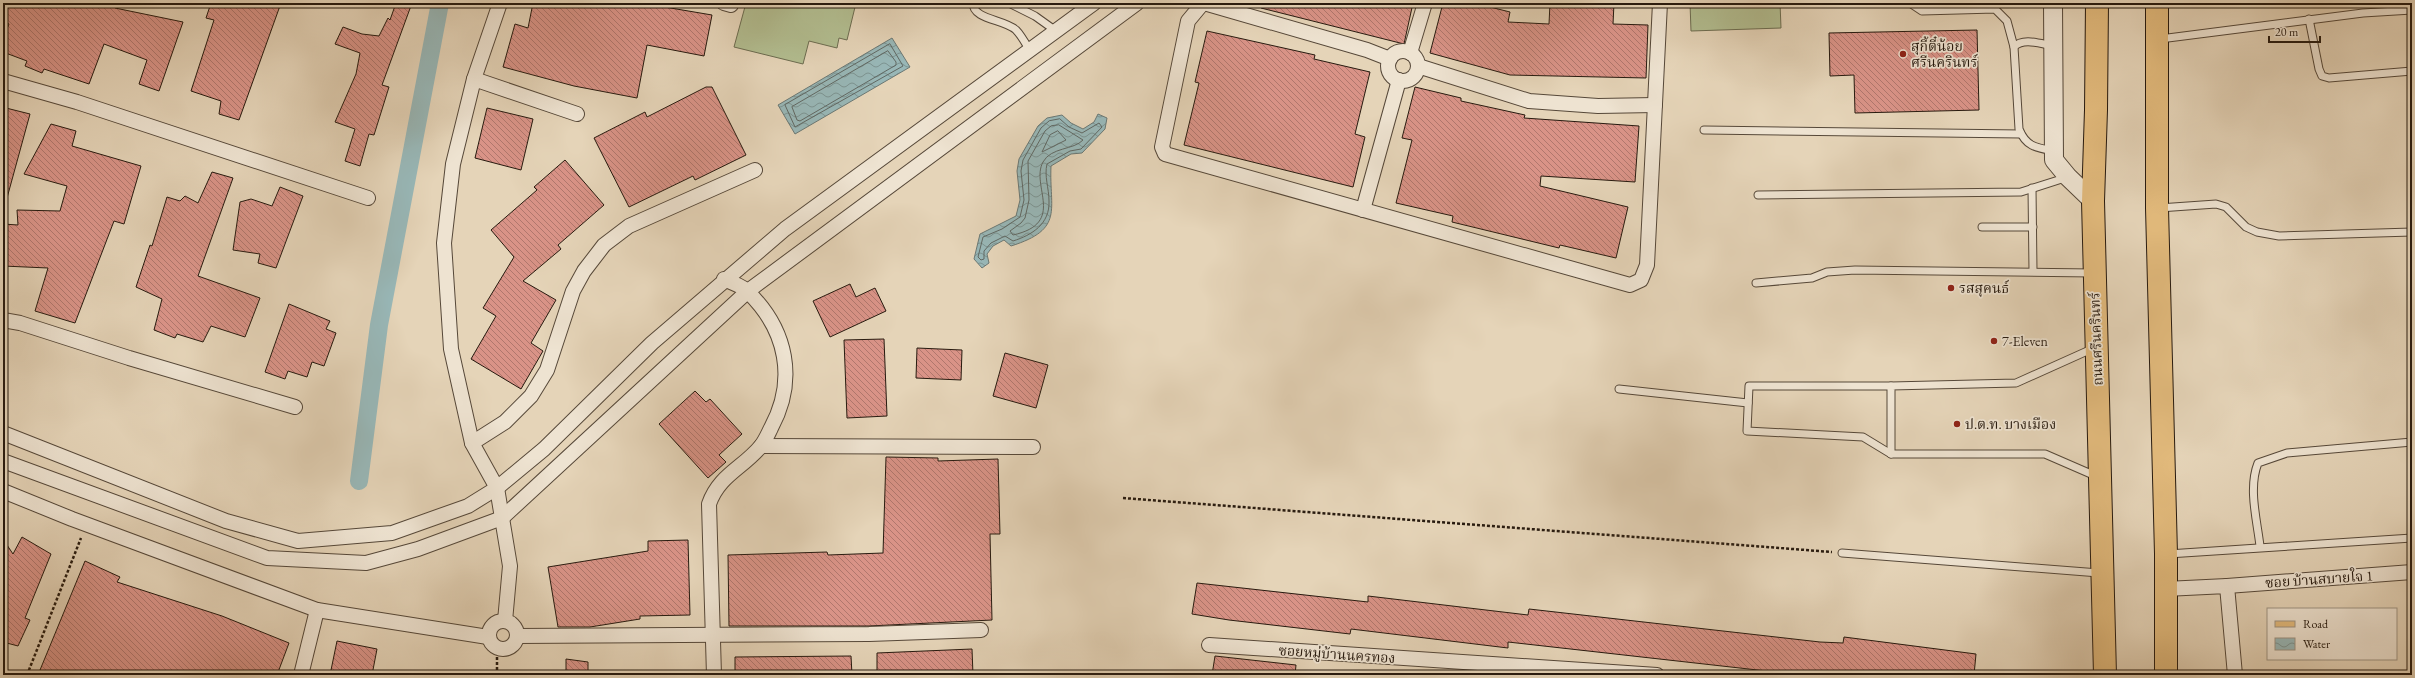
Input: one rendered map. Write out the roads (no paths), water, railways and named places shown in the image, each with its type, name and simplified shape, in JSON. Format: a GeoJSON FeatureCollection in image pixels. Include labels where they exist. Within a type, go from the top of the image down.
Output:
{"type":"FeatureCollection","features":[{"type":"Feature","properties":{"kind":"main road","name":"ถนนศรีนครินทร์"},"geometry":{"type":"LineString","coordinates":[[2096,3],[2096,110],[2092,201],[2103,574],[2104,675]]}},
{"type":"Feature","properties":{"kind":"main road"},"geometry":{"type":"LineString","coordinates":[[2156,3],[2157,208],[2166,554],[2166,675]]}},
{"type":"Feature","properties":{"kind":"street"},"geometry":{"type":"LineString","coordinates":[[500,3],[474,79],[453,164],[444,243],[451,349],[472,443],[497,488],[510,566],[505,621]]}},
{"type":"Feature","properties":{"kind":"street"},"geometry":{"type":"LineString","coordinates":[[3,433],[226,521],[298,541],[392,533],[468,506],[497,488],[544,449],[652,342],[724,279],[785,229],[1094,3]]}},
{"type":"Feature","properties":{"kind":"street"},"geometry":{"type":"LineString","coordinates":[[3,461],[267,558],[366,563],[418,548],[502,518],[748,291],[1137,3]]}},
{"type":"Feature","properties":{"kind":"street"},"geometry":{"type":"LineString","coordinates":[[1390,59],[1367,50],[1204,3],[1188,21],[1163,151],[1165,154],[1630,285],[1641,280],[1647,265],[1660,3]]}},
{"type":"Feature","properties":{"kind":"street"},"geometry":{"type":"LineString","coordinates":[[1410,53],[1425,3]]}},
{"type":"Feature","properties":{"kind":"street"},"geometry":{"type":"LineString","coordinates":[[2053,3],[2054,160],[2068,177],[2092,201]]}},
{"type":"Feature","properties":{"kind":"street"},"geometry":{"type":"LineString","coordinates":[[1401,51],[1410,53],[1416,59],[1418,66],[1411,78],[1399,80],[1389,72],[1390,59],[1401,51]]}},
{"type":"Feature","properties":{"kind":"street"},"geometry":{"type":"LineString","coordinates":[[1418,66],[1530,101],[1598,106],[1655,104]]}},
{"type":"Feature","properties":{"kind":"street"},"geometry":{"type":"LineString","coordinates":[[474,79],[576,114]]}},
{"type":"Feature","properties":{"kind":"street"},"geometry":{"type":"LineString","coordinates":[[1364,210],[1399,80]]}},
{"type":"Feature","properties":{"kind":"street"},"geometry":{"type":"LineString","coordinates":[[3,81],[77,102],[368,198]]}},
{"type":"Feature","properties":{"kind":"street"},"geometry":{"type":"LineString","coordinates":[[472,443],[505,422],[531,396],[547,370],[573,292],[584,271],[604,245],[629,226],[755,170]]}},
{"type":"Feature","properties":{"kind":"street"},"geometry":{"type":"LineString","coordinates":[[714,675],[709,504],[714,491],[722,481],[761,446],[777,417],[785,392],[786,363],[780,339],[766,315],[748,291],[724,279]]}},
{"type":"Feature","properties":{"kind":"street"},"geometry":{"type":"LineString","coordinates":[[3,320],[20,323],[129,358],[295,407]]}},
{"type":"Feature","properties":{"kind":"street"},"geometry":{"type":"LineString","coordinates":[[761,446],[1033,447]]}},
{"type":"Feature","properties":{"kind":"street"},"geometry":{"type":"LineString","coordinates":[[3,491],[317,610],[488,637]]}},
{"type":"Feature","properties":{"kind":"street","name":"ซอย บ้านสบายใจ 1"},"geometry":{"type":"LineString","coordinates":[[2165,589],[2227,586],[2412,572]]}},
{"type":"Feature","properties":{"kind":"street"},"geometry":{"type":"LineString","coordinates":[[2227,586],[2235,675]]}},
{"type":"Feature","properties":{"kind":"street"},"geometry":{"type":"LineString","coordinates":[[301,675],[317,610]]}},
{"type":"Feature","properties":{"kind":"street"},"geometry":{"type":"LineString","coordinates":[[505,621],[514,626],[517,636],[516,641],[509,648],[497,649],[492,646],[488,637],[494,624],[505,621]]}},
{"type":"Feature","properties":{"kind":"street"},"geometry":{"type":"LineString","coordinates":[[517,636],[869,634],[981,630]]}},
{"type":"Feature","properties":{"kind":"street","name":"ซอยหมู่บ้านนครทอง"},"geometry":{"type":"LineString","coordinates":[[1209,645],[1657,675]]}},
{"type":"Feature","properties":{"kind":"lane"},"geometry":{"type":"LineString","coordinates":[[973,3],[975,11],[979,15],[1006,23],[1016,30],[1030,51]]}},
{"type":"Feature","properties":{"kind":"lane"},"geometry":{"type":"LineString","coordinates":[[1009,3],[1035,16],[1056,31]]}},
{"type":"Feature","properties":{"kind":"lane"},"geometry":{"type":"LineString","coordinates":[[1910,3],[1922,11],[1995,9],[2008,21],[2014,47],[2021,134],[2031,146],[2054,151]]}},
{"type":"Feature","properties":{"kind":"lane"},"geometry":{"type":"LineString","coordinates":[[2155,39],[2309,20],[2412,10]]}},
{"type":"Feature","properties":{"kind":"lane"},"geometry":{"type":"LineString","coordinates":[[2309,20],[2319,69],[2322,76],[2329,78],[2412,71]]}},
{"type":"Feature","properties":{"kind":"lane"},"geometry":{"type":"LineString","coordinates":[[2014,47],[2018,42],[2024,41],[2054,46]]}},
{"type":"Feature","properties":{"kind":"lane"},"geometry":{"type":"LineString","coordinates":[[1704,130],[2021,134]]}},
{"type":"Feature","properties":{"kind":"lane"},"geometry":{"type":"LineString","coordinates":[[1758,195],[2021,192],[2068,177]]}},
{"type":"Feature","properties":{"kind":"lane"},"geometry":{"type":"LineString","coordinates":[[2032,188],[2033,271]]}},
{"type":"Feature","properties":{"kind":"lane"},"geometry":{"type":"LineString","coordinates":[[2157,208],[2216,204],[2226,207],[2246,227],[2257,232],[2279,236],[2412,232]]}},
{"type":"Feature","properties":{"kind":"lane"},"geometry":{"type":"LineString","coordinates":[[1982,227],[2033,227]]}},
{"type":"Feature","properties":{"kind":"lane"},"geometry":{"type":"LineString","coordinates":[[1756,283],[1812,278],[1827,272],[1855,270],[2033,271],[2093,273]]}},
{"type":"Feature","properties":{"kind":"lane"},"geometry":{"type":"LineString","coordinates":[[2097,347],[2016,383],[1891,386],[1749,386],[1747,431],[1863,437],[1891,454],[2045,454],[2100,478]]}},
{"type":"Feature","properties":{"kind":"lane"},"geometry":{"type":"LineString","coordinates":[[1891,386],[1891,454]]}},
{"type":"Feature","properties":{"kind":"lane"},"geometry":{"type":"LineString","coordinates":[[1619,390],[1748,403]]}},
{"type":"Feature","properties":{"kind":"lane"},"geometry":{"type":"LineString","coordinates":[[2260,546],[2254,489],[2254,473],[2258,463],[2287,453],[2412,442]]}},
{"type":"Feature","properties":{"kind":"lane"},"geometry":{"type":"LineString","coordinates":[[2166,554],[2260,546],[2412,538]]}},
{"type":"Feature","properties":{"kind":"lane"},"geometry":{"type":"LineString","coordinates":[[1842,552],[2103,574]]}},
{"type":"Feature","properties":{"kind":"water"},"geometry":{"type":"Polygon","coordinates":[[[892,38],[910,67],[795,134],[778,105],[892,38]]]}},
{"type":"Feature","properties":{"kind":"water"},"geometry":{"type":"Polygon","coordinates":[[[1098,114],[1107,118],[1105,129],[1082,153],[1071,154],[1051,166],[1052,206],[1047,225],[1040,233],[1011,246],[1004,240],[993,246],[987,254],[989,263],[982,268],[974,259],[980,234],[1016,216],[1020,200],[1017,171],[1019,159],[1038,126],[1047,118],[1062,115],[1071,123],[1083,129],[1094,122],[1098,114]]]}},
{"type":"Feature","properties":{"kind":"waterway"},"geometry":{"type":"LineString","coordinates":[[359,481],[379,325],[440,3]]}},
{"type":"Feature","properties":{"kind":"place","name":"สุกี้ตี๋น้อย ศรีนครินทร์"},"geometry":{"type":"Point","coordinates":[1903,54]}},
{"type":"Feature","properties":{"kind":"place","name":"รสสุคนธ์"},"geometry":{"type":"Point","coordinates":[1951,288]}},
{"type":"Feature","properties":{"kind":"place","name":"7-Eleven"},"geometry":{"type":"Point","coordinates":[1994,341]}},
{"type":"Feature","properties":{"kind":"place","name":"ป.ต.ท. บางเมือง"},"geometry":{"type":"Point","coordinates":[1957,424]}}]}
